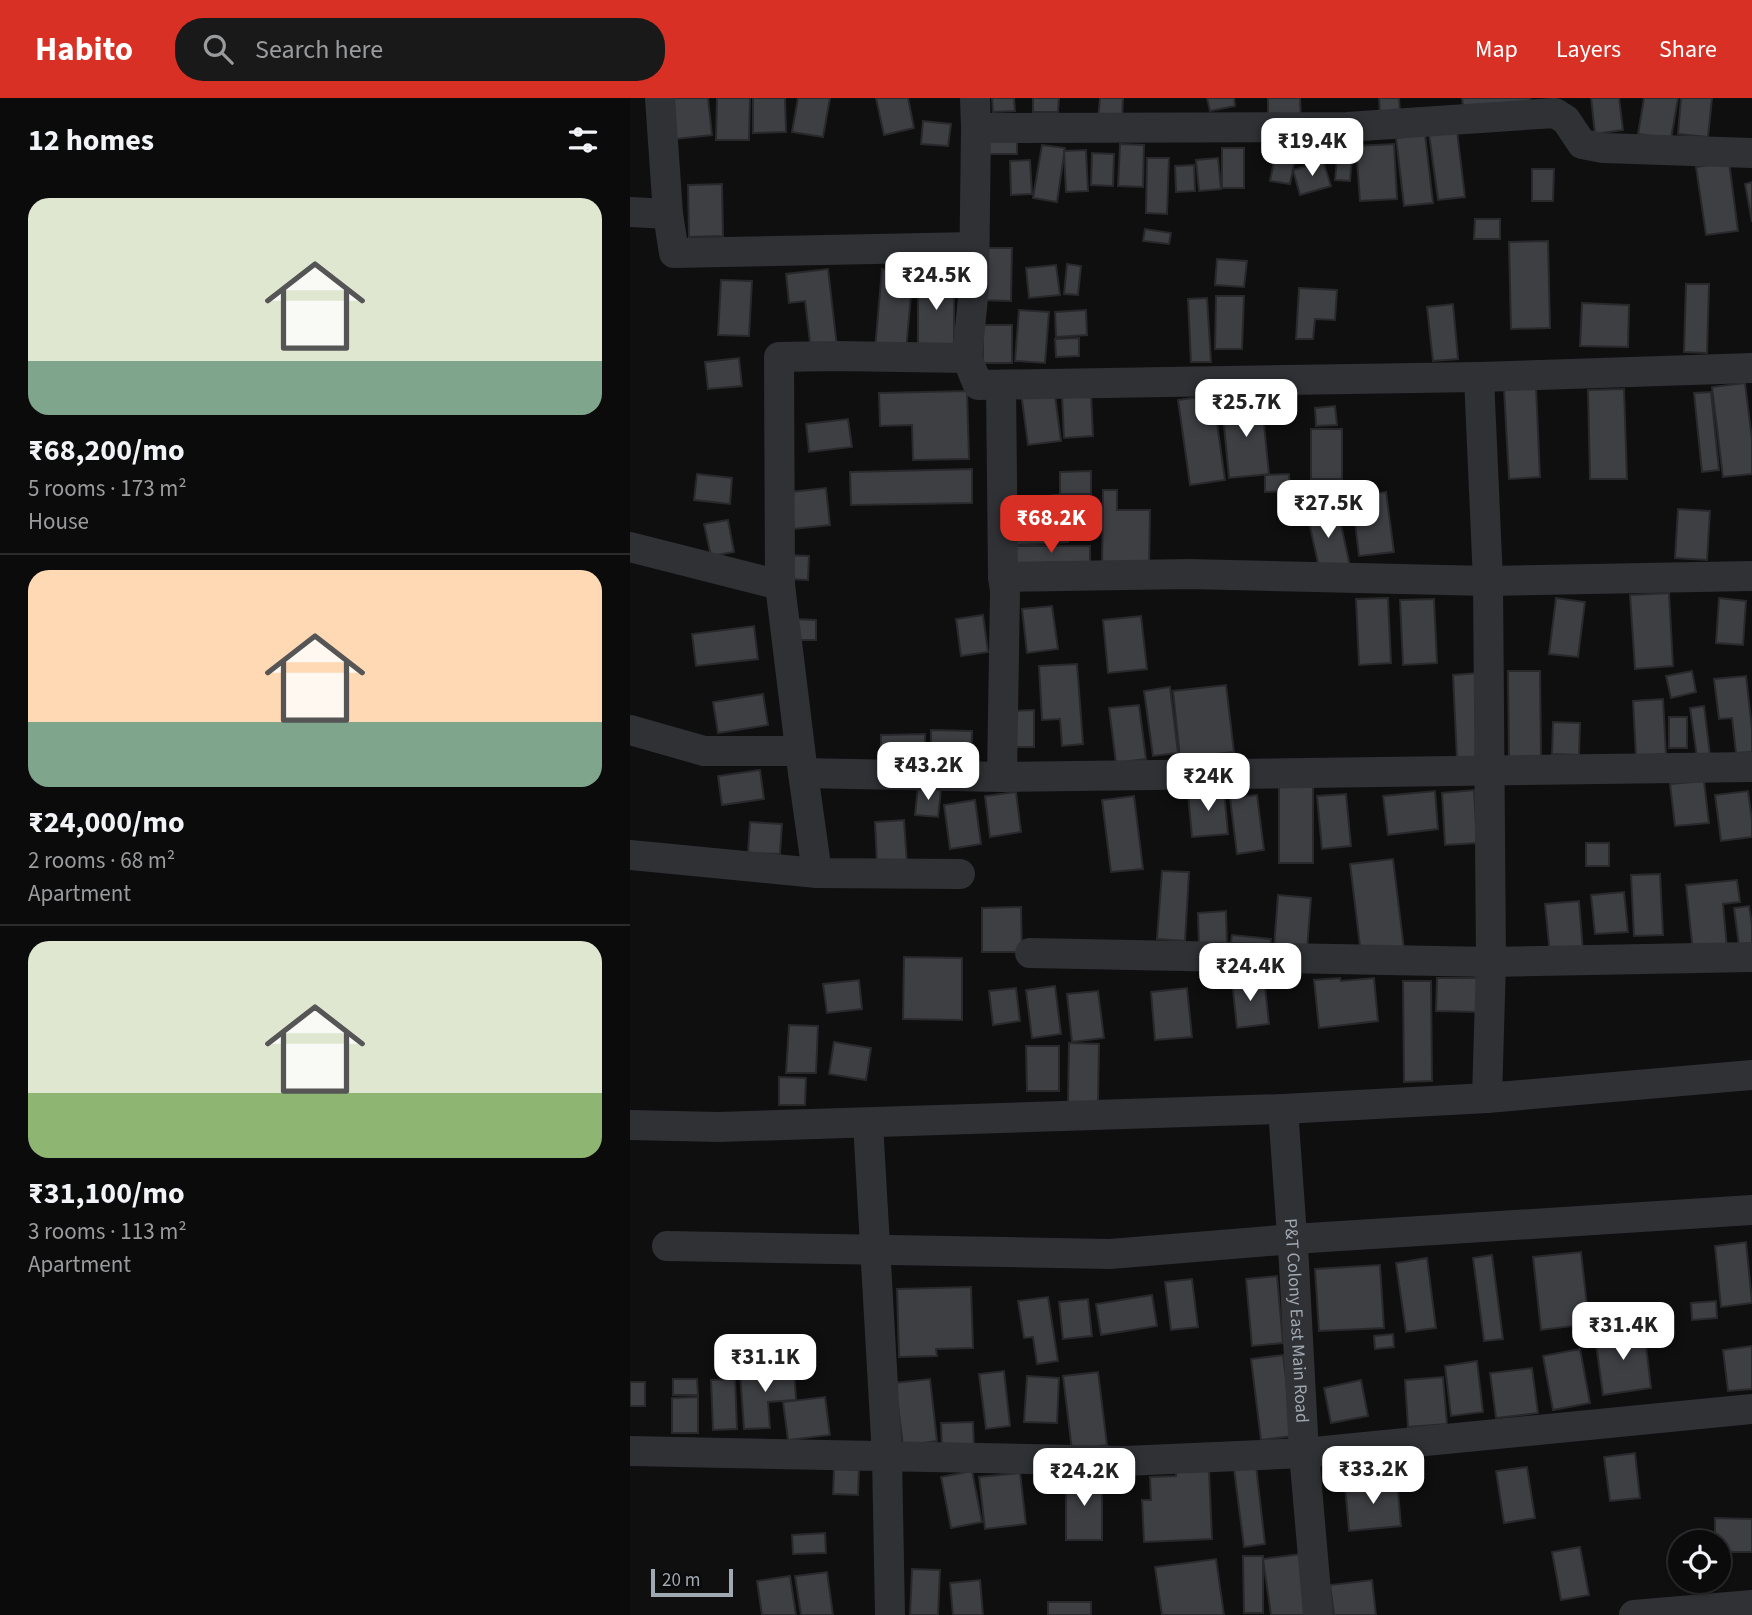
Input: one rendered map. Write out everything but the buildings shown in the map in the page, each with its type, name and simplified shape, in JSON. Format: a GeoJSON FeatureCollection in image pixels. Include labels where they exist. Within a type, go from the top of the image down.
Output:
{"type":"FeatureCollection","features":[{"type":"Feature","properties":{"kind":"street"},"geometry":{"type":"LineString","coordinates":[[660,98],[668,214],[674,253],[974,247]]}},
{"type":"Feature","properties":{"kind":"street"},"geometry":{"type":"LineString","coordinates":[[975,98],[974,288],[967,358],[978,385],[1479,377],[1752,368]]}},
{"type":"Feature","properties":{"kind":"street"},"geometry":{"type":"LineString","coordinates":[[976,128],[1347,127],[1555,113],[1566,120],[1582,144],[1603,148],[1752,152]]}},
{"type":"Feature","properties":{"kind":"street"},"geometry":{"type":"LineString","coordinates":[[630,212],[668,214]]}},
{"type":"Feature","properties":{"kind":"street"},"geometry":{"type":"LineString","coordinates":[[817,873],[780,585],[779,358],[967,358]]}},
{"type":"Feature","properties":{"kind":"street"},"geometry":{"type":"LineString","coordinates":[[1479,377],[1488,582],[1491,962],[1487,1098]]}},
{"type":"Feature","properties":{"kind":"street"},"geometry":{"type":"LineString","coordinates":[[1001,385],[1005,591],[1002,777]]}},
{"type":"Feature","properties":{"kind":"street"},"geometry":{"type":"LineString","coordinates":[[630,547],[780,585]]}},
{"type":"Feature","properties":{"kind":"street"},"geometry":{"type":"LineString","coordinates":[[1003,577],[1189,574],[1488,582],[1752,576]]}},
{"type":"Feature","properties":{"kind":"street"},"geometry":{"type":"LineString","coordinates":[[630,730],[704,751],[801,762],[1002,777],[1752,767]]}},
{"type":"Feature","properties":{"kind":"street"},"geometry":{"type":"LineString","coordinates":[[630,855],[817,873],[960,874]]}},
{"type":"Feature","properties":{"kind":"street"},"geometry":{"type":"LineString","coordinates":[[1030,953],[1491,962],[1752,957]]}},
{"type":"Feature","properties":{"kind":"street"},"geometry":{"type":"LineString","coordinates":[[630,1125],[719,1127],[1283,1109],[1487,1098],[1752,1075]]}},
{"type":"Feature","properties":{"kind":"street","name":"P&T Colony East Main Road"},"geometry":{"type":"LineString","coordinates":[[1283,1109],[1304,1452],[1318,1615]]}},
{"type":"Feature","properties":{"kind":"street"},"geometry":{"type":"LineString","coordinates":[[867,1123],[887,1456],[890,1615]]}},
{"type":"Feature","properties":{"kind":"street"},"geometry":{"type":"LineString","coordinates":[[667,1246],[1110,1254],[1293,1239],[1752,1210]]}},
{"type":"Feature","properties":{"kind":"street"},"geometry":{"type":"LineString","coordinates":[[630,1451],[1125,1461],[1304,1452],[1752,1409]]}},
{"type":"Feature","properties":{"kind":"street"},"geometry":{"type":"LineString","coordinates":[[1634,1615],[1752,1605]]}}]}
